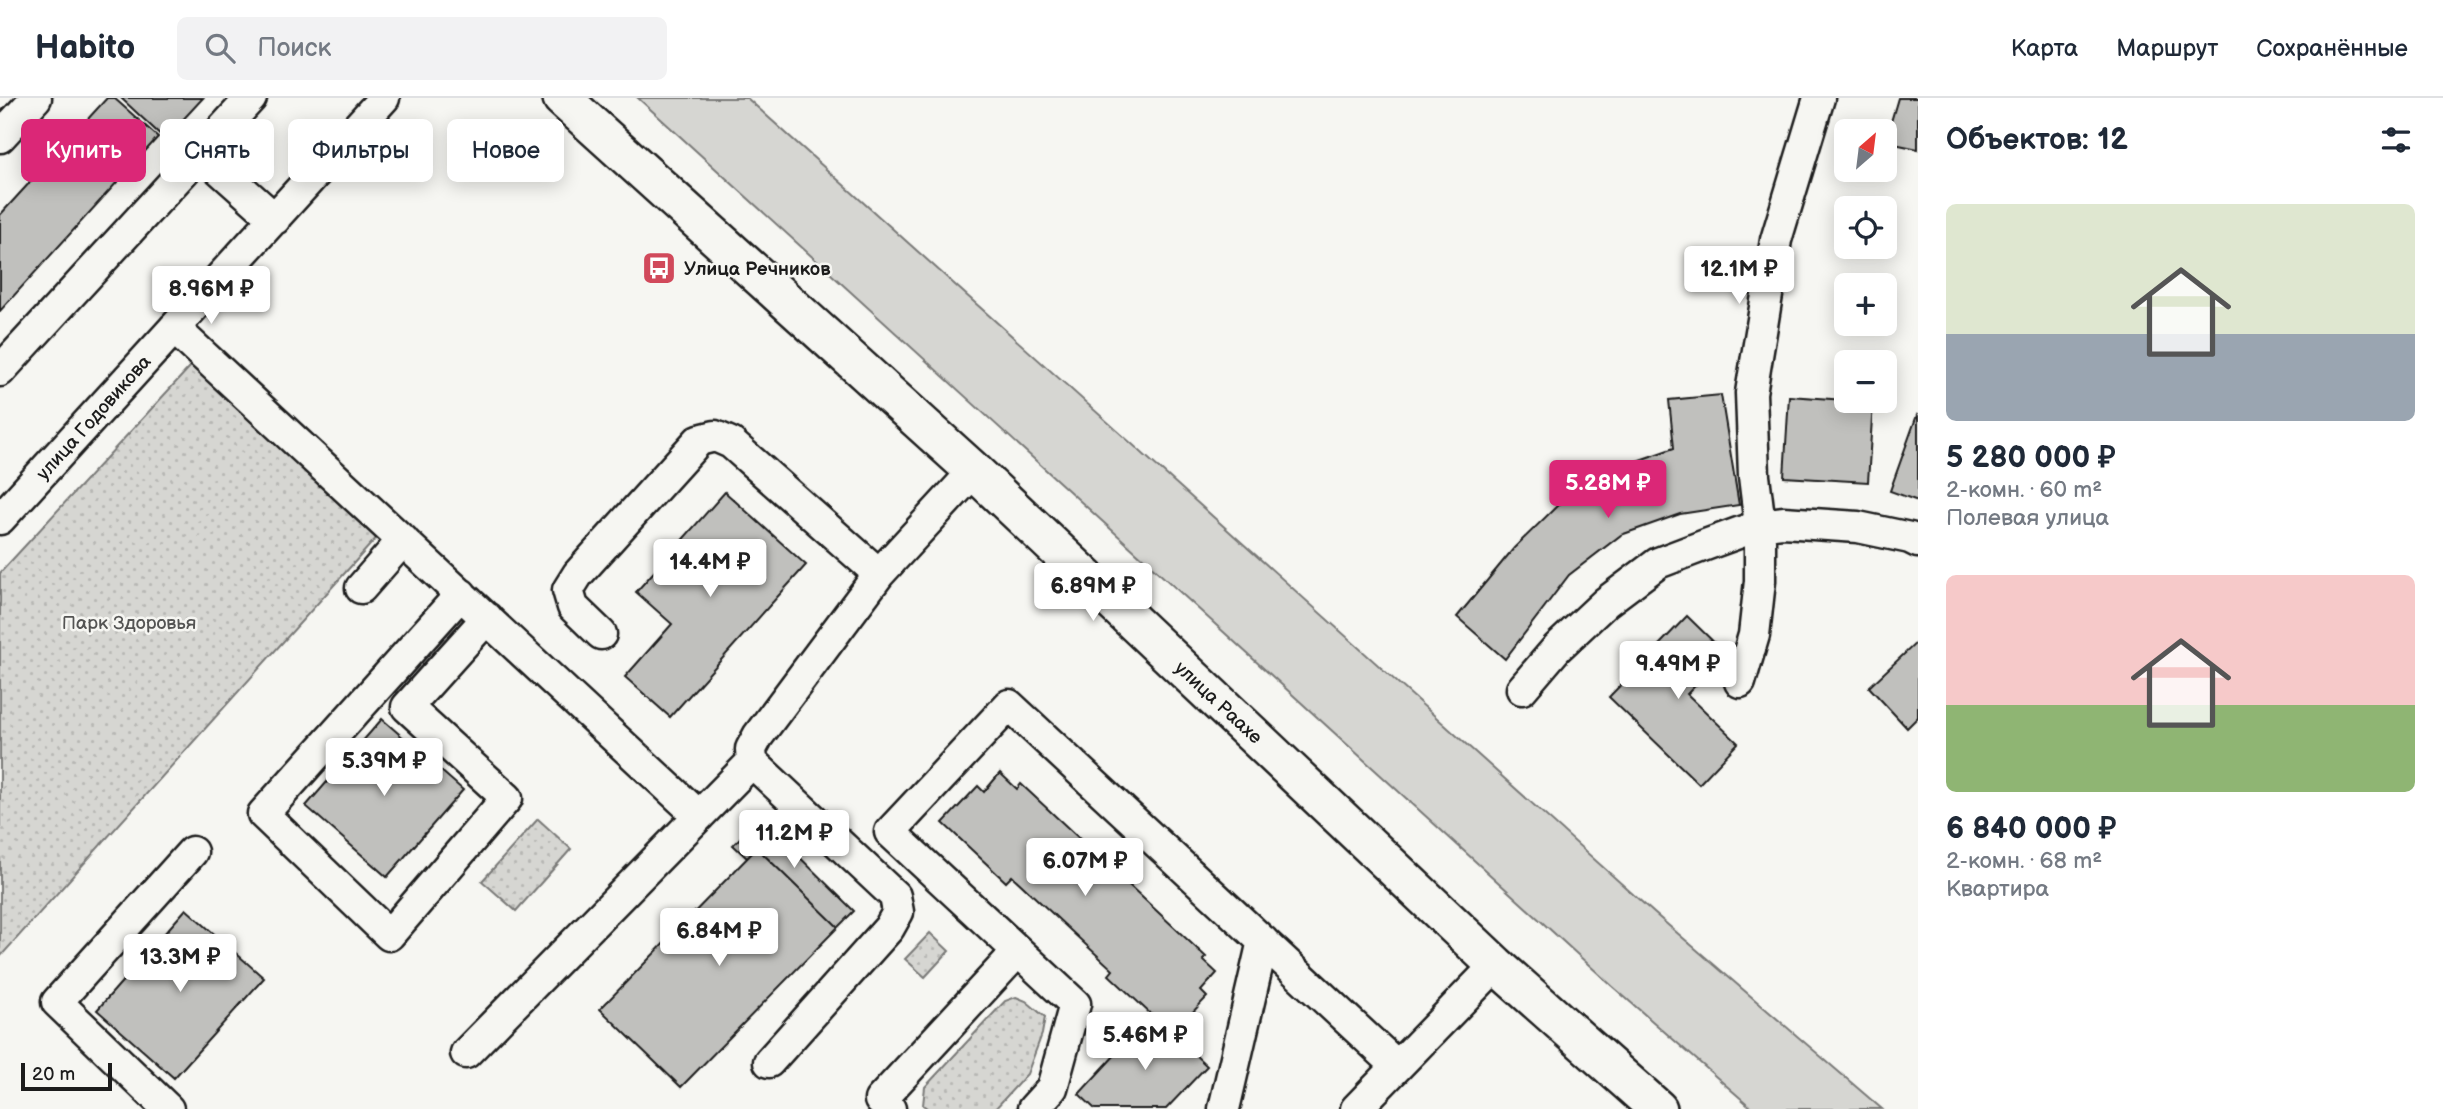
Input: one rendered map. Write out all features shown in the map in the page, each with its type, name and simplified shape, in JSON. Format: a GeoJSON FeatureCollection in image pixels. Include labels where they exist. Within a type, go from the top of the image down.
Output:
{"type":"FeatureCollection","features":[{"type":"Feature","properties":{"kind":"main road","name":"улица Раахе"},"geometry":{"type":"LineString","coordinates":[[562,98],[974,471],[1496,965],[1658,1109]]}},
{"type":"Feature","properties":{"kind":"street"},"geometry":{"type":"LineString","coordinates":[[0,137],[36,98]]}},
{"type":"Feature","properties":{"kind":"street"},"geometry":{"type":"LineString","coordinates":[[232,119],[251,98]]}},
{"type":"Feature","properties":{"kind":"street","name":"улица Годовикова"},"geometry":{"type":"LineString","coordinates":[[0,519],[384,98]]}},
{"type":"Feature","properties":{"kind":"street"},"geometry":{"type":"LineString","coordinates":[[1740,682],[1754,635],[1759,581],[1760,525],[1754,475],[1751,393],[1776,240],[1819,98]]}},
{"type":"Feature","properties":{"kind":"street"},"geometry":{"type":"LineString","coordinates":[[0,371],[174,182]]}},
{"type":"Feature","properties":{"kind":"street"},"geometry":{"type":"LineString","coordinates":[[234,182],[275,219]]}},
{"type":"Feature","properties":{"kind":"street"},"geometry":{"type":"LineString","coordinates":[[174,328],[699,816]]}},
{"type":"Feature","properties":{"kind":"street"},"geometry":{"type":"LineString","coordinates":[[601,634],[573,607],[568,590],[578,574],[698,440],[715,436],[731,443],[879,574]]}},
{"type":"Feature","properties":{"kind":"street"},"geometry":{"type":"LineString","coordinates":[[769,1062],[889,928],[898,912],[895,896],[752,762],[751,749],[879,574],[974,471]]}},
{"type":"Feature","properties":{"kind":"street"},"geometry":{"type":"LineString","coordinates":[[1522,689],[1557,648],[1606,602],[1658,563],[1760,525],[1783,522],[1858,527],[1918,542]]}},
{"type":"Feature","properties":{"kind":"street"},"geometry":{"type":"LineString","coordinates":[[360,588],[403,540]]}},
{"type":"Feature","properties":{"kind":"street"},"geometry":{"type":"LineString","coordinates":[[461,594],[263,814],[389,935],[508,798],[407,707],[487,618]]}},
{"type":"Feature","properties":{"kind":"street"},"geometry":{"type":"LineString","coordinates":[[1033,1109],[1052,1088],[1075,1004],[890,832],[1009,705],[1397,1066]]}},
{"type":"Feature","properties":{"kind":"street"},"geometry":{"type":"LineString","coordinates":[[466,1053],[752,762]]}},
{"type":"Feature","properties":{"kind":"street"},"geometry":{"type":"LineString","coordinates":[[168,1109],[57,1002],[192,852]]}},
{"type":"Feature","properties":{"kind":"street"},"geometry":{"type":"LineString","coordinates":[[1224,1109],[1263,941]]}},
{"type":"Feature","properties":{"kind":"street"},"geometry":{"type":"LineString","coordinates":[[880,1106],[1018,951]]}},
{"type":"Feature","properties":{"kind":"street"},"geometry":{"type":"LineString","coordinates":[[1356,1109],[1496,965]]}},
{"type":"Feature","properties":{"kind":"green space"},"geometry":{"type":"Polygon","coordinates":[[[638,98],[747,98],[1654,913],[1882,1109],[1753,1109],[1612,986],[638,98]]]}},
{"type":"Feature","properties":{"kind":"green space","name":"Парк Здоровья"},"geometry":{"type":"Polygon","coordinates":[[[201,355],[388,525],[0,957],[0,573],[201,355]]]}},
{"type":"Feature","properties":{"kind":"green space"},"geometry":{"type":"Polygon","coordinates":[[[538,819],[571,849],[516,911],[482,881],[538,819]]]}},
{"type":"Feature","properties":{"kind":"green space"},"geometry":{"type":"Polygon","coordinates":[[[930,933],[949,951],[925,977],[905,959],[930,933]]]}},
{"type":"Feature","properties":{"kind":"green space"},"geometry":{"type":"Polygon","coordinates":[[[1016,997],[1026,1001],[1045,1017],[1042,1034],[1027,1074],[995,1109],[928,1109],[923,1105],[925,1087],[1005,1001],[1016,997]]]}},
{"type":"Feature","properties":{"kind":"building"},"geometry":{"type":"Polygon","coordinates":[[[107,98],[114,98],[138,119],[88,119],[107,98]]]}},
{"type":"Feature","properties":{"kind":"building"},"geometry":{"type":"Polygon","coordinates":[[[121,98],[203,98],[184,119],[160,119],[160,134],[121,98]]]}},
{"type":"Feature","properties":{"kind":"building"},"geometry":{"type":"Polygon","coordinates":[[[1898,98],[1918,98],[1918,149],[1897,145],[1897,119],[1892,119],[1898,98]]]}},
{"type":"Feature","properties":{"kind":"building"},"geometry":{"type":"Polygon","coordinates":[[[146,126],[158,137],[146,150],[146,126]]]}},
{"type":"Feature","properties":{"kind":"building"},"geometry":{"type":"Polygon","coordinates":[[[30,182],[117,182],[0,311],[0,215],[30,182]]]}},
{"type":"Feature","properties":{"kind":"building"},"geometry":{"type":"Polygon","coordinates":[[[1721,395],[1739,505],[1680,514],[1621,535],[1569,575],[1505,659],[1457,617],[1514,548],[1561,502],[1614,469],[1674,448],[1669,400],[1721,395]]]}},
{"type":"Feature","properties":{"kind":"building"},"geometry":{"type":"Polygon","coordinates":[[[1789,396],[1834,399],[1834,413],[1872,413],[1868,482],[1784,477],[1789,396]]]}},
{"type":"Feature","properties":{"kind":"building"},"geometry":{"type":"Polygon","coordinates":[[[1918,416],[1918,501],[1890,491],[1918,416]]]}},
{"type":"Feature","properties":{"kind":"building"},"geometry":{"type":"Polygon","coordinates":[[[725,492],[806,565],[670,717],[625,677],[672,624],[636,592],[725,492]]]}},
{"type":"Feature","properties":{"kind":"building"},"geometry":{"type":"Polygon","coordinates":[[[1687,616],[1726,654],[1687,694],[1738,743],[1699,784],[1609,697],[1687,616]]]}},
{"type":"Feature","properties":{"kind":"building"},"geometry":{"type":"Polygon","coordinates":[[[1918,641],[1918,717],[1907,728],[1869,687],[1918,641]]]}},
{"type":"Feature","properties":{"kind":"building"},"geometry":{"type":"Polygon","coordinates":[[[382,719],[463,790],[387,877],[306,806],[382,719]]]}},
{"type":"Feature","properties":{"kind":"building"},"geometry":{"type":"Polygon","coordinates":[[[1000,773],[1017,789],[1021,784],[1206,957],[1203,960],[1217,973],[1201,991],[1207,997],[1172,1034],[1109,975],[1113,970],[1012,876],[1006,882],[943,823],[978,786],[984,792],[1000,773]]]}},
{"type":"Feature","properties":{"kind":"building"},"geometry":{"type":"Polygon","coordinates":[[[760,818],[854,911],[838,927],[757,848],[747,858],[733,845],[760,818]]]}},
{"type":"Feature","properties":{"kind":"building"},"geometry":{"type":"Polygon","coordinates":[[[757,848],[838,927],[681,1087],[600,1009],[757,848]]]}},
{"type":"Feature","properties":{"kind":"building"},"geometry":{"type":"Polygon","coordinates":[[[186,909],[264,978],[174,1078],[97,1010],[186,909]]]}},
{"type":"Feature","properties":{"kind":"building"},"geometry":{"type":"Polygon","coordinates":[[[1152,1015],[1207,1066],[1166,1109],[1095,1109],[1079,1094],[1152,1015]]]}},
{"type":"Feature","properties":{"kind":"place","name":"Улица Речников"},"geometry":{"type":"Point","coordinates":[659,268]}}]}
